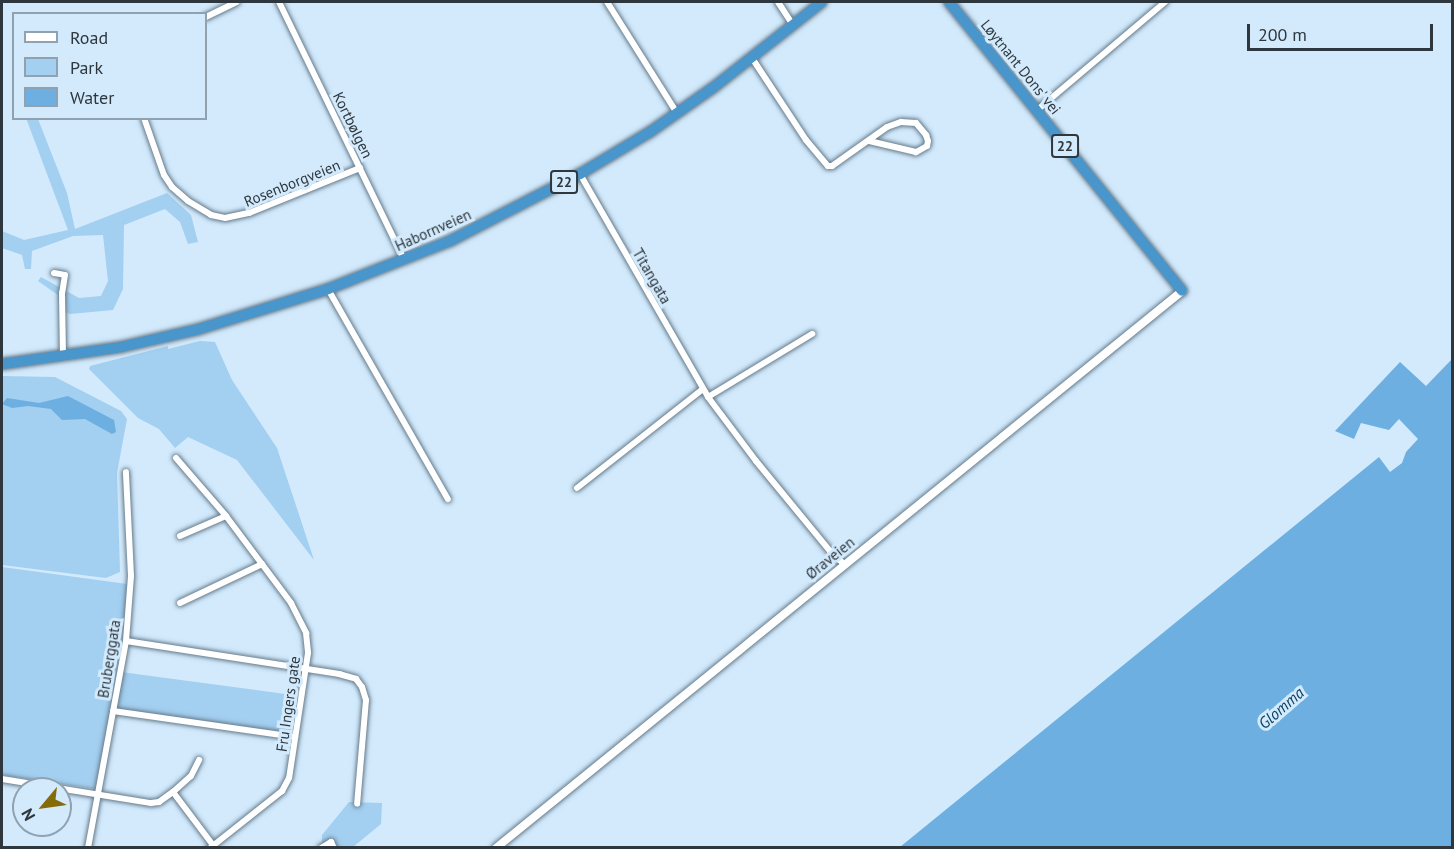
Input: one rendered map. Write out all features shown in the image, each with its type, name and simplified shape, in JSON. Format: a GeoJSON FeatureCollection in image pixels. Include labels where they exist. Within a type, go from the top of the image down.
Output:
{"type":"FeatureCollection","features":[{"type":"Feature","properties":{"kind":"highway","name":"Habornveien"},"geometry":{"type":"LineString","coordinates":[[2,364],[121,347],[199,329],[328,289],[450,241],[580,174],[677,113],[822,2]]}},
{"type":"Feature","properties":{"kind":"highway","name":"Løytnant Dons' vei"},"geometry":{"type":"LineString","coordinates":[[949,2],[1182,291]]}},
{"type":"Feature","properties":{"kind":"street"},"geometry":{"type":"LineString","coordinates":[[207,17],[237,2]]}},
{"type":"Feature","properties":{"kind":"street","name":"Kortbølgen"},"geometry":{"type":"LineString","coordinates":[[279,2],[404,260]]}},
{"type":"Feature","properties":{"kind":"street"},"geometry":{"type":"LineString","coordinates":[[607,2],[677,113]]}},
{"type":"Feature","properties":{"kind":"street"},"geometry":{"type":"LineString","coordinates":[[778,2],[793,25]]}},
{"type":"Feature","properties":{"kind":"street"},"geometry":{"type":"LineString","coordinates":[[1036,111],[1165,2]]}},
{"type":"Feature","properties":{"kind":"street"},"geometry":{"type":"LineString","coordinates":[[752,57],[806,140],[827,165],[832,166],[891,125],[911,121],[923,130],[928,141],[927,146],[916,153],[869,141]]}},
{"type":"Feature","properties":{"kind":"street","name":"Rosenborgveien"},"geometry":{"type":"LineString","coordinates":[[145,120],[164,175],[172,187],[188,201],[211,215],[225,218],[249,213],[360,168]]}},
{"type":"Feature","properties":{"kind":"street","name":"Titangata"},"geometry":{"type":"LineString","coordinates":[[580,174],[703,390],[756,461],[830,551],[844,564]]}},
{"type":"Feature","properties":{"kind":"street"},"geometry":{"type":"LineString","coordinates":[[54,273],[63,273],[66,278],[62,293],[63,357]]}},
{"type":"Feature","properties":{"kind":"street"},"geometry":{"type":"LineString","coordinates":[[328,289],[448,499]]}},
{"type":"Feature","properties":{"kind":"street","name":"Øraveien"},"geometry":{"type":"LineString","coordinates":[[496,848],[1182,291]]}},
{"type":"Feature","properties":{"kind":"street"},"geometry":{"type":"LineString","coordinates":[[708,397],[812,334]]}},
{"type":"Feature","properties":{"kind":"street"},"geometry":{"type":"LineString","coordinates":[[577,488],[703,390]]}},
{"type":"Feature","properties":{"kind":"street","name":"Fru Ingers gate"},"geometry":{"type":"LineString","coordinates":[[176,458],[226,516],[262,564],[300,618],[306,633],[306,668],[289,778],[282,791],[212,846]]}},
{"type":"Feature","properties":{"kind":"street","name":"Bruberggata"},"geometry":{"type":"LineString","coordinates":[[88,848],[126,641],[132,576],[126,472]]}},
{"type":"Feature","properties":{"kind":"street"},"geometry":{"type":"LineString","coordinates":[[180,536],[226,516]]}},
{"type":"Feature","properties":{"kind":"street"},"geometry":{"type":"LineString","coordinates":[[180,603],[262,564]]}},
{"type":"Feature","properties":{"kind":"street"},"geometry":{"type":"LineString","coordinates":[[126,641],[306,668],[356,679],[362,687],[366,700],[357,804]]}},
{"type":"Feature","properties":{"kind":"street"},"geometry":{"type":"LineString","coordinates":[[114,711],[295,737]]}},
{"type":"Feature","properties":{"kind":"street"},"geometry":{"type":"LineString","coordinates":[[2,779],[151,803],[159,802],[191,776],[199,760]]}},
{"type":"Feature","properties":{"kind":"street"},"geometry":{"type":"LineString","coordinates":[[173,792],[212,846]]}},
{"type":"Feature","properties":{"kind":"street"},"geometry":{"type":"LineString","coordinates":[[321,848],[331,842],[334,848]]}},
{"type":"Feature","properties":{"kind":"green space"},"geometry":{"type":"Polygon","coordinates":[[[27,120],[38,120],[67,193],[75,229],[167,193],[191,215],[198,242],[188,244],[180,222],[165,209],[124,225],[123,289],[113,310],[70,314],[60,310],[58,295],[38,281],[41,277],[79,298],[101,296],[108,281],[103,235],[73,236],[32,251],[31,269],[25,269],[22,255],[2,248],[2,231],[24,240],[68,230],[27,120]]]}},
{"type":"Feature","properties":{"kind":"green space"},"geometry":{"type":"Polygon","coordinates":[[[200,341],[215,342],[232,380],[277,448],[314,560],[237,460],[188,437],[175,448],[159,429],[138,418],[89,369],[90,366],[168,346],[168,349],[200,341]]]}},
{"type":"Feature","properties":{"kind":"green space"},"geometry":{"type":"Polygon","coordinates":[[[2,376],[55,377],[121,411],[127,419],[117,473],[120,572],[106,578],[2,565],[2,376]]]}},
{"type":"Feature","properties":{"kind":"green space"},"geometry":{"type":"Polygon","coordinates":[[[2,567],[127,584],[123,641],[96,789],[72,785],[72,777],[2,775],[2,567]]]}},
{"type":"Feature","properties":{"kind":"green space"},"geometry":{"type":"Polygon","coordinates":[[[121,672],[300,696],[294,735],[115,710],[121,672]]]}},
{"type":"Feature","properties":{"kind":"green space"},"geometry":{"type":"Polygon","coordinates":[[[349,802],[382,803],[381,824],[353,847],[337,847],[334,840],[330,839],[322,844],[322,835],[349,802]]]}},
{"type":"Feature","properties":{"kind":"water","name":"Glomma"},"geometry":{"type":"Polygon","coordinates":[[[1452,359],[1452,847],[900,847],[1379,457],[1390,472],[1402,463],[1406,452],[1418,439],[1399,419],[1389,430],[1361,423],[1354,439],[1335,431],[1400,362],[1426,386],[1452,359]]]}},
{"type":"Feature","properties":{"kind":"water"},"geometry":{"type":"Polygon","coordinates":[[[68,396],[114,420],[116,432],[112,434],[85,419],[62,420],[51,409],[28,406],[12,408],[2,404],[7,398],[39,403],[68,396]]]}}]}
